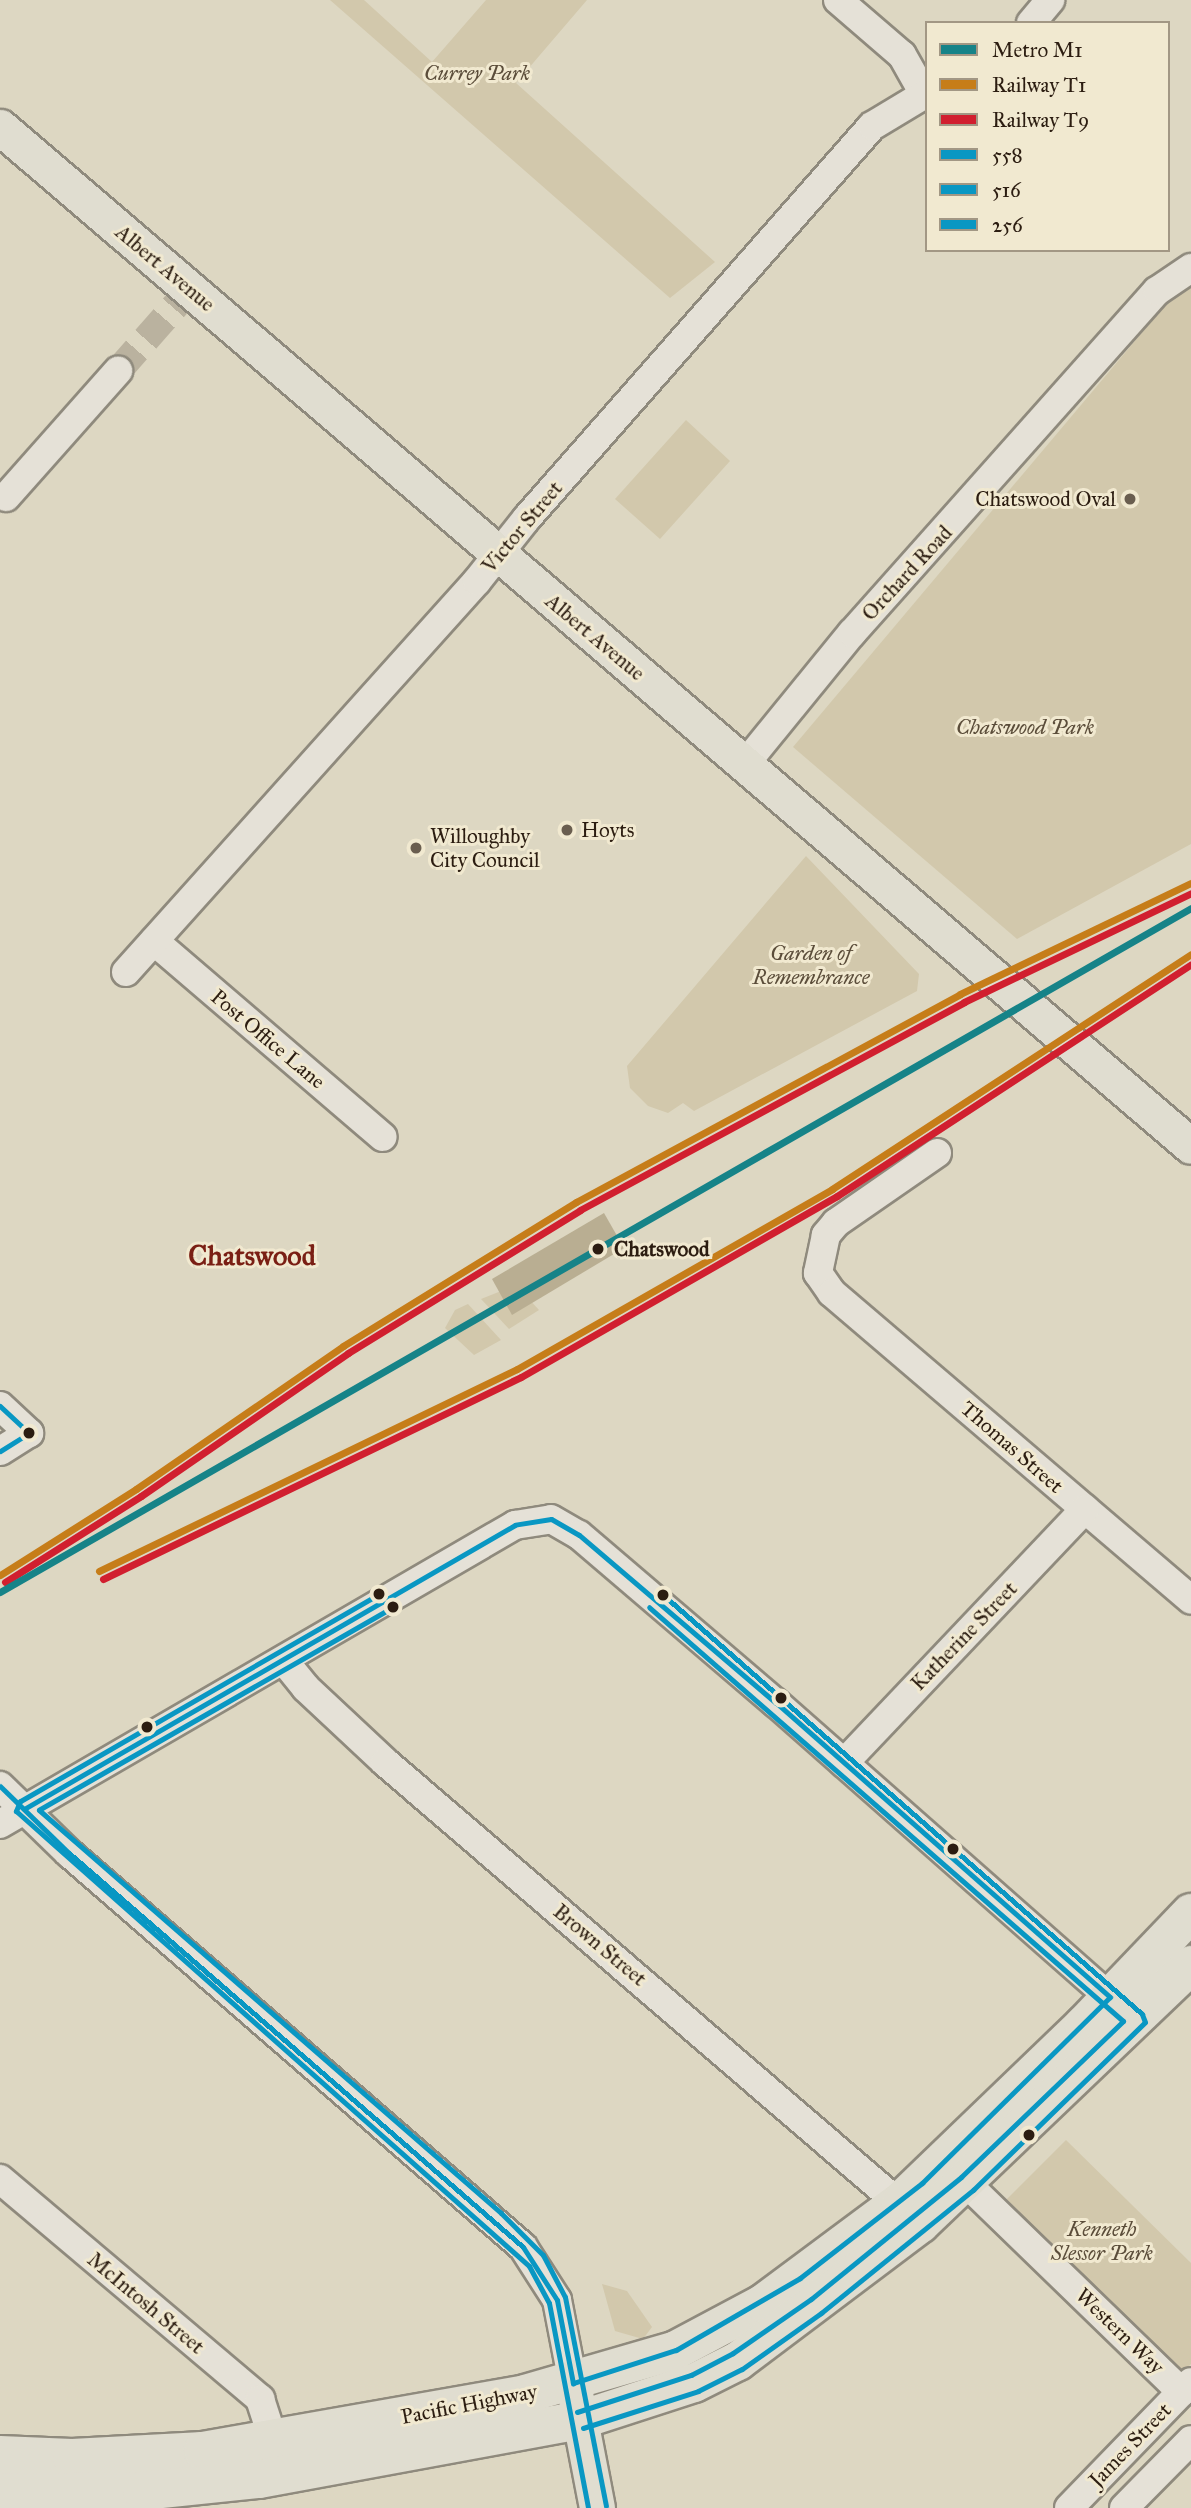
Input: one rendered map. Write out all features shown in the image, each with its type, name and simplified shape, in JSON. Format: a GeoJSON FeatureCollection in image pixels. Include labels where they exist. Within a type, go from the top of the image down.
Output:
{"type":"FeatureCollection","features":[{"type":"Feature","properties":{"kind":"highway","name":"Pacific Highway"},"geometry":{"type":"LineString","coordinates":[[0,2493],[142,2491],[259,2479],[577,2401],[648,2362],[713,2332],[910,2213],[967,2184],[1123,2009],[1191,1913]]}},
{"type":"Feature","properties":{"kind":"highway","name":"Pacific Highway"},"geometry":{"type":"LineString","coordinates":[[910,2213],[1123,2009],[1191,1965]]}},
{"type":"Feature","properties":{"kind":"highway","name":"Pacific Highway"},"geometry":{"type":"LineString","coordinates":[[0,2455],[164,2455],[577,2401]]}},
{"type":"Feature","properties":{"kind":"main road","name":"Albert Avenue"},"geometry":{"type":"LineString","coordinates":[[0,127],[1191,1146]]}},
{"type":"Feature","properties":{"kind":"main road"},"geometry":{"type":"LineString","coordinates":[[577,2401],[597,2508]]}},
{"type":"Feature","properties":{"kind":"street"},"geometry":{"type":"LineString","coordinates":[[838,0],[902,55],[925,91]]}},
{"type":"Feature","properties":{"kind":"street"},"geometry":{"type":"LineString","coordinates":[[1033,21],[1051,0]]}},
{"type":"Feature","properties":{"kind":"street","name":"Victor Street"},"geometry":{"type":"LineString","coordinates":[[125,972],[498,553],[872,126],[925,94]]}},
{"type":"Feature","properties":{"kind":"street","name":"Orchard Road"},"geometry":{"type":"LineString","coordinates":[[745,764],[852,633],[1157,291],[1191,268]]}},
{"type":"Feature","properties":{"kind":"street"},"geometry":{"type":"LineString","coordinates":[[6,497],[118,371]]}},
{"type":"Feature","properties":{"kind":"street","name":"Post Office Lane"},"geometry":{"type":"LineString","coordinates":[[154,941],[383,1137]]}},
{"type":"Feature","properties":{"kind":"street","name":"Thomas Street"},"geometry":{"type":"LineString","coordinates":[[937,1153],[826,1235],[818,1273],[832,1293],[1191,1600]]}},
{"type":"Feature","properties":{"kind":"street"},"geometry":{"type":"LineString","coordinates":[[0,1406],[29,1433],[0,1451]]}},
{"type":"Feature","properties":{"kind":"street","name":"Katherine Street"},"geometry":{"type":"LineString","coordinates":[[844,1763],[1085,1509]]}},
{"type":"Feature","properties":{"kind":"street"},"geometry":{"type":"LineString","coordinates":[[0,1824],[285,1662],[515,1525],[537,1518],[563,1523],[579,1535],[844,1763],[1123,2009]]}},
{"type":"Feature","properties":{"kind":"street","name":"Brown Street"},"geometry":{"type":"LineString","coordinates":[[285,1662],[306,1688],[385,1762],[910,2213]]}},
{"type":"Feature","properties":{"kind":"street"},"geometry":{"type":"LineString","coordinates":[[0,1786],[523,2247],[557,2300],[577,2401]]}},
{"type":"Feature","properties":{"kind":"street","name":"McIntosh Street"},"geometry":{"type":"LineString","coordinates":[[0,2179],[260,2399],[273,2439]]}},
{"type":"Feature","properties":{"kind":"street","name":"Western Way"},"geometry":{"type":"LineString","coordinates":[[967,2184],[1186,2387]]}},
{"type":"Feature","properties":{"kind":"street","name":"James Street"},"geometry":{"type":"LineString","coordinates":[[1069,2508],[1186,2387]]}},
{"type":"Feature","properties":{"kind":"street","name":"James Street"},"geometry":{"type":"LineString","coordinates":[[1124,2508],[1191,2440]]}},
{"type":"Feature","properties":{"kind":"green space","name":"Currey Park"},"geometry":{"type":"Polygon","coordinates":[[[330,0],[364,0],[432,62],[486,0],[587,0],[516,83],[715,262],[670,298],[330,0]]]}},
{"type":"Feature","properties":{"kind":"green space","name":"Chatswood Park"},"geometry":{"type":"Polygon","coordinates":[[[1191,286],[1191,844],[1017,939],[793,747],[1177,291],[1191,286]]]}},
{"type":"Feature","properties":{"kind":"green space"},"geometry":{"type":"Polygon","coordinates":[[[686,420],[730,461],[660,539],[615,499],[686,420]]]}},
{"type":"Feature","properties":{"kind":"green space","name":"Garden of Remembrance"},"geometry":{"type":"Polygon","coordinates":[[[806,856],[919,974],[917,991],[694,1111],[683,1103],[668,1113],[648,1106],[630,1088],[627,1066],[806,856]]]}},
{"type":"Feature","properties":{"kind":"green space"},"geometry":{"type":"Polygon","coordinates":[[[516,1285],[539,1310],[509,1329],[481,1299],[516,1285]]]}},
{"type":"Feature","properties":{"kind":"green space"},"geometry":{"type":"Polygon","coordinates":[[[468,1304],[501,1340],[474,1355],[445,1328],[455,1310],[468,1304]]]}},
{"type":"Feature","properties":{"kind":"green space","name":"Kenneth Slessor Park"},"geometry":{"type":"Polygon","coordinates":[[[1066,2140],[1191,2263],[1191,2364],[1176,2379],[1000,2206],[1066,2140]]]}},
{"type":"Feature","properties":{"kind":"green space"},"geometry":{"type":"Polygon","coordinates":[[[602,2284],[627,2291],[652,2327],[643,2339],[615,2331],[602,2284]]]}},
{"type":"Feature","properties":{"kind":"shaded area"},"geometry":{"type":"Polygon","coordinates":[[[604,1213],[624,1248],[512,1315],[492,1279],[604,1213]]]}},
{"type":"Feature","properties":{"kind":"tunnel"},"geometry":{"type":"LineString","coordinates":[[118,371],[190,289]]}},
{"type":"Feature","properties":{"kind":"metro line","name":"M1"},"geometry":{"type":"LineString","coordinates":[[0,1592],[1191,908]]}},
{"type":"Feature","properties":{"kind":"rail line","name":"T1"},"geometry":{"type":"LineString","coordinates":[[0,1575],[136,1489],[343,1346],[576,1202],[960,994],[1191,883]]}},
{"type":"Feature","properties":{"kind":"rail line","name":"T9"},"geometry":{"type":"LineString","coordinates":[[5,1582],[141,1496],[348,1353],[580,1210],[964,1002],[1191,893]]}},
{"type":"Feature","properties":{"kind":"rail line","name":"T1"},"geometry":{"type":"LineString","coordinates":[[99,1571],[517,1369],[832,1189],[1191,954]]}},
{"type":"Feature","properties":{"kind":"rail line","name":"T9"},"geometry":{"type":"LineString","coordinates":[[103,1579],[521,1377],[837,1196],[1191,964]]}},
{"type":"Feature","properties":{"kind":"transit line","name":"558"},"geometry":{"type":"LineString","coordinates":[[0,1406],[29,1433],[0,1451]]}},
{"type":"Feature","properties":{"kind":"transit line","name":"558"},"geometry":{"type":"LineString","coordinates":[[0,1786],[69,1853],[523,2247],[557,2300],[573,2383],[676,2350],[800,2278],[922,2183],[1110,1997],[776,1703],[579,1535],[551,1519],[515,1525],[24,1809]]}},
{"type":"Feature","properties":{"kind":"transit line","name":"516"},"geometry":{"type":"LineString","coordinates":[[583,2428],[698,2391],[742,2369],[821,2313],[973,2190],[1145,2022],[1142,2014],[661,1593]]}},
{"type":"Feature","properties":{"kind":"transit line","name":"516"},"geometry":{"type":"LineString","coordinates":[[379,1594],[20,1801],[16,1811],[529,2266],[549,2303],[588,2508]]}},
{"type":"Feature","properties":{"kind":"transit line","name":"256"},"geometry":{"type":"LineString","coordinates":[[393,1607],[39,1810],[501,2213],[543,2255],[565,2297],[606,2506]]}},
{"type":"Feature","properties":{"kind":"transit line","name":"256"},"geometry":{"type":"LineString","coordinates":[[577,2412],[691,2375],[733,2353],[811,2299],[961,2177],[1123,2021],[649,1607]]}},
{"type":"Feature","properties":{"kind":"place","name":"Chatswood Oval"},"geometry":{"type":"Point","coordinates":[1130,499]}},
{"type":"Feature","properties":{"kind":"place","name":"Hoyts"},"geometry":{"type":"Point","coordinates":[567,830]}},
{"type":"Feature","properties":{"kind":"place","name":"Willoughby City Council"},"geometry":{"type":"Point","coordinates":[416,848]}},
{"type":"Feature","properties":{"kind":"place","name":"Chatswood"},"geometry":{"type":"Point","coordinates":[598,1249]}},
{"type":"Feature","properties":{"kind":"district","name":"Chatswood"},"geometry":{"type":"Point","coordinates":[252,1256]}}]}
